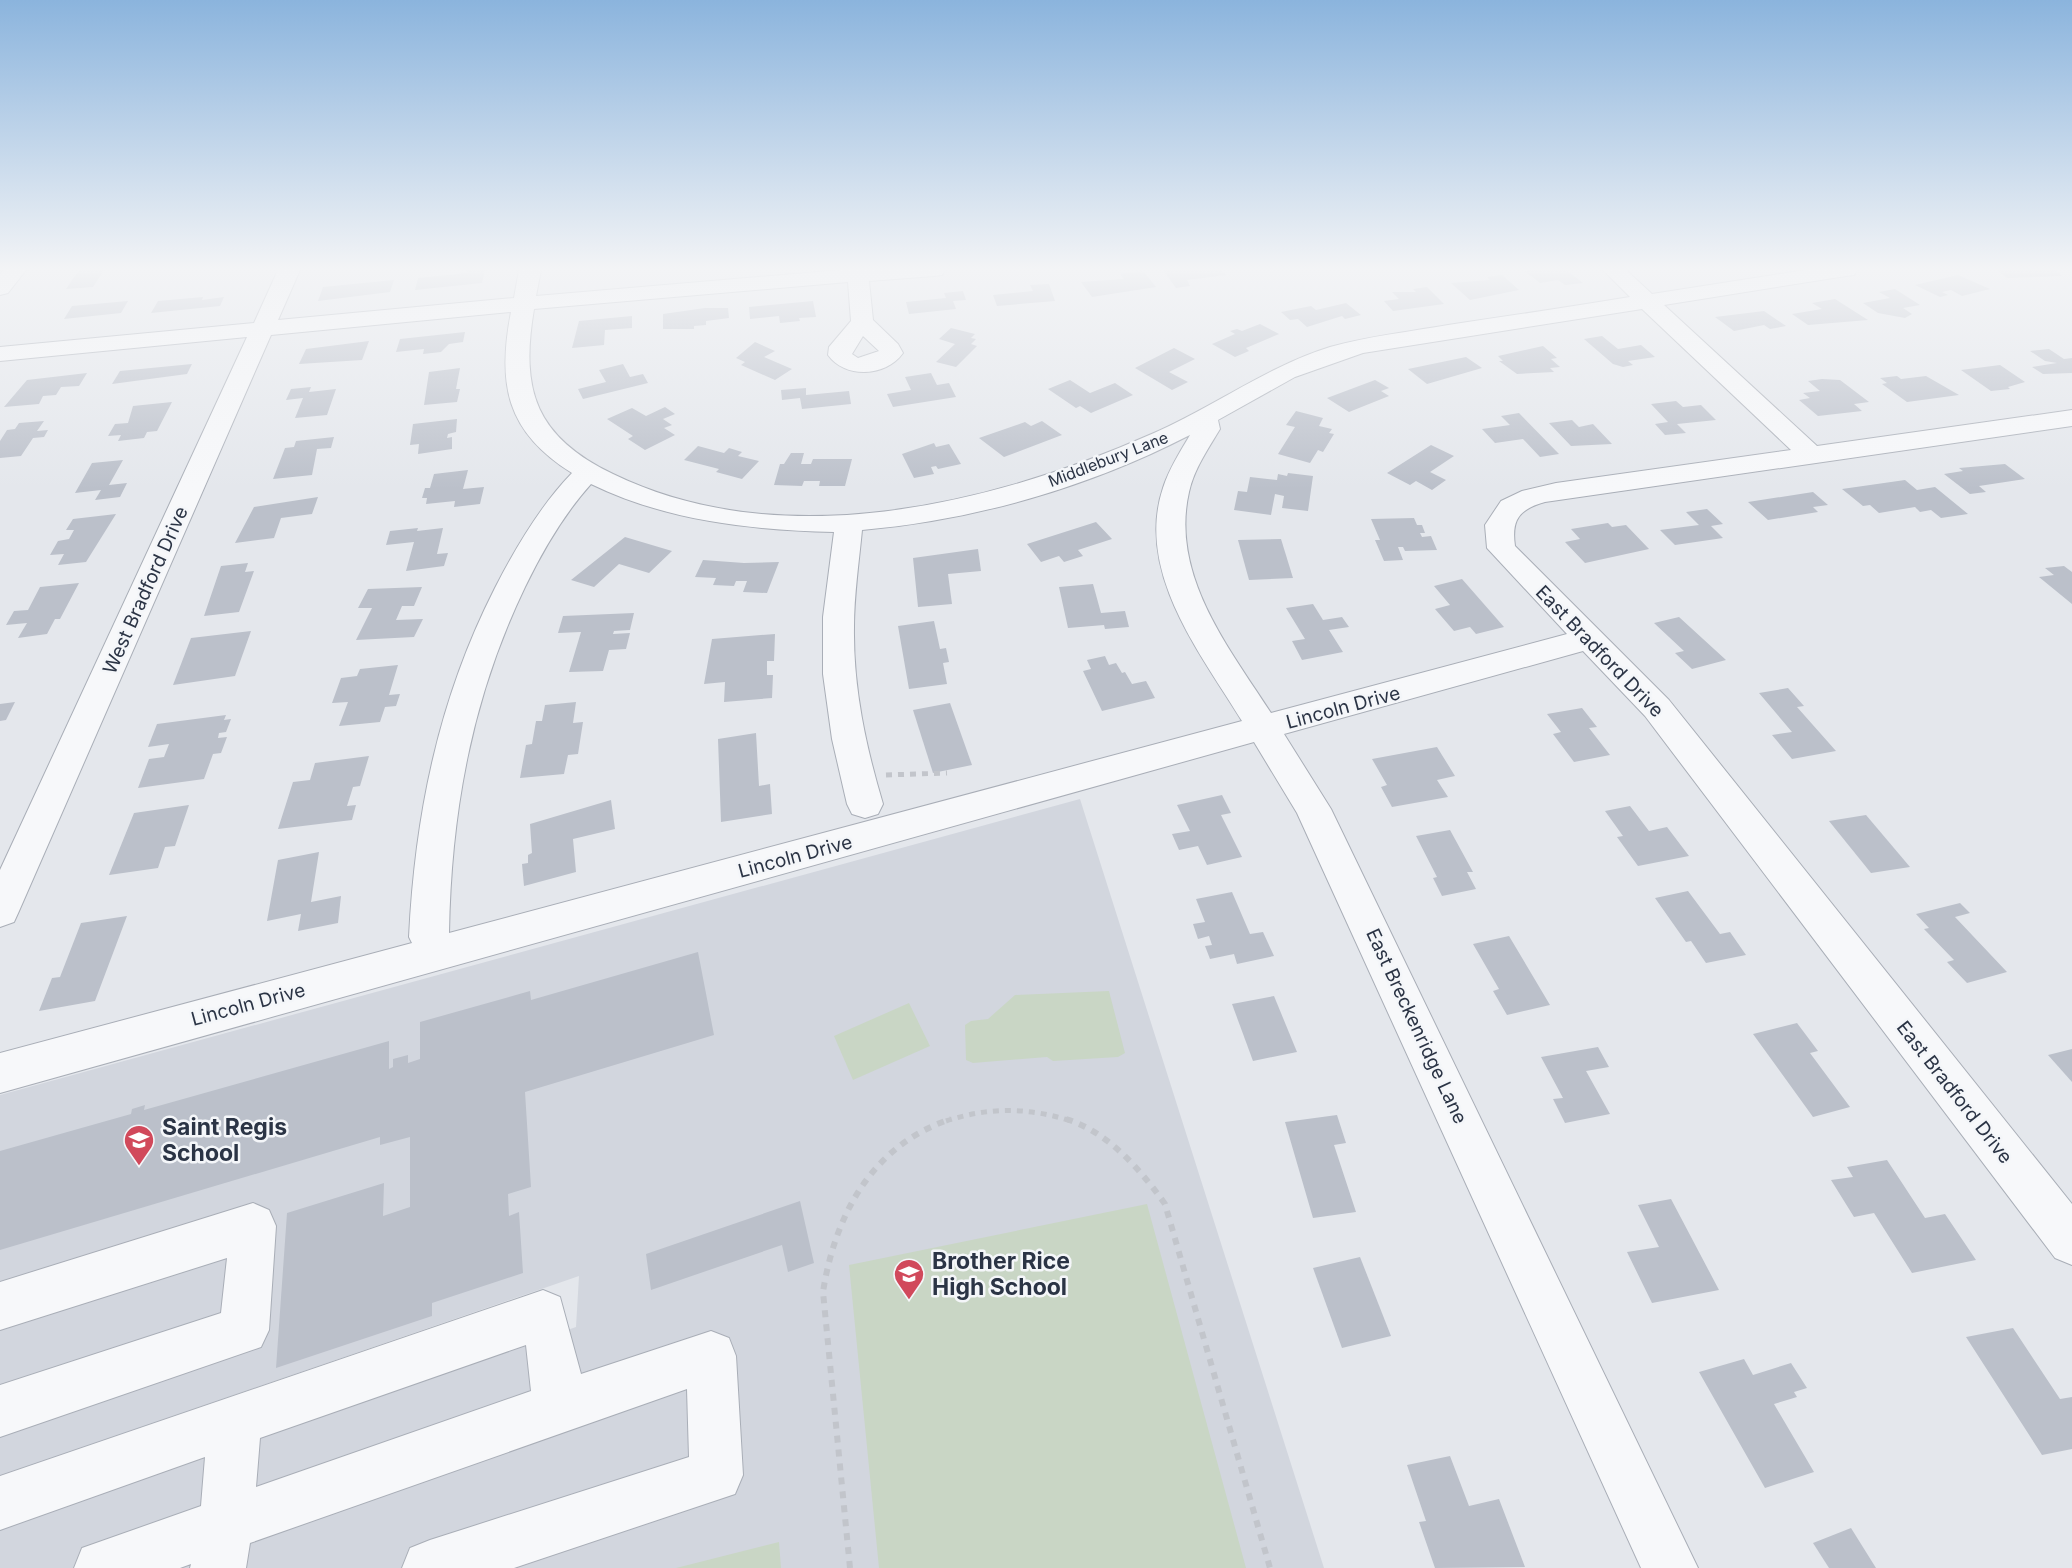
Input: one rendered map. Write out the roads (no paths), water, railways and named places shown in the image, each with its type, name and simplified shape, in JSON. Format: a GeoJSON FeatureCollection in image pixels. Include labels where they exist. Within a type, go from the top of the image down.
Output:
{"type":"FeatureCollection","features":[{"type":"Feature","properties":{"kind":"street"},"geometry":{"type":"LineString","coordinates":[[0,354],[110,343]]}},
{"type":"Feature","properties":{"kind":"street","name":"West Bradford Drive"},"geometry":{"type":"LineString","coordinates":[[0,911],[256,343]]}},
{"type":"Feature","properties":{"kind":"street","name":"Middlebury Lane"},"geometry":{"type":"LineString","coordinates":[[519,343],[516,365],[524,409],[553,446],[588,472],[620,488],[695,511],[740,520],[849,524],[918,517],[971,506],[1110,461],[1205,418],[1273,378],[1329,355],[1380,343]]}},
{"type":"Feature","properties":{"kind":"street"},"geometry":{"type":"LineString","coordinates":[[1692,343],[1811,455]]}},
{"type":"Feature","properties":{"kind":"street","name":"East Breckenridge Lane"},"geometry":{"type":"LineString","coordinates":[[1205,418],[1207,429],[1182,472],[1161,478],[1173,548],[1185,595],[1196,620],[1313,809],[1671,1568]]}},
{"type":"Feature","properties":{"kind":"street","name":"East Bradford Drive"},"geometry":{"type":"LineString","coordinates":[[2072,418],[1578,488],[1527,499],[1504,512],[1499,526],[1501,548],[1657,708],[2072,1241]]}},
{"type":"Feature","properties":{"kind":"street"},"geometry":{"type":"LineString","coordinates":[[1110,461],[1161,478]]}},
{"type":"Feature","properties":{"kind":"street"},"geometry":{"type":"LineString","coordinates":[[429,937],[436,822],[448,752],[466,689],[491,622],[524,560],[562,502],[588,472]]}},
{"type":"Feature","properties":{"kind":"street"},"geometry":{"type":"LineString","coordinates":[[849,524],[838,631],[845,719],[861,790]]}},
{"type":"Feature","properties":{"kind":"street","name":"Lincoln Drive"},"geometry":{"type":"LineString","coordinates":[[0,1073],[1591,638]]}},
{"type":"Feature","properties":{"kind":"street"},"geometry":{"type":"LineString","coordinates":[[0,1306],[253,1226],[244,1330],[0,1411]]}},
{"type":"Feature","properties":{"kind":"street"},"geometry":{"type":"LineString","coordinates":[[0,1503],[543,1314],[555,1363],[558,1408]]}},
{"type":"Feature","properties":{"kind":"street"},"geometry":{"type":"LineString","coordinates":[[102,1568],[222,1546],[558,1408],[711,1356],[716,1475],[430,1568]]}},
{"type":"Feature","properties":{"kind":"street"},"geometry":{"type":"LineString","coordinates":[[222,1546],[235,1421]]}},
{"type":"Feature","properties":{"kind":"place","name":"Saint Regis School"},"geometry":{"type":"Point","coordinates":[139,1167]}},
{"type":"Feature","properties":{"kind":"place","name":"Brother Rice High School"},"geometry":{"type":"Point","coordinates":[909,1301]}}]}
